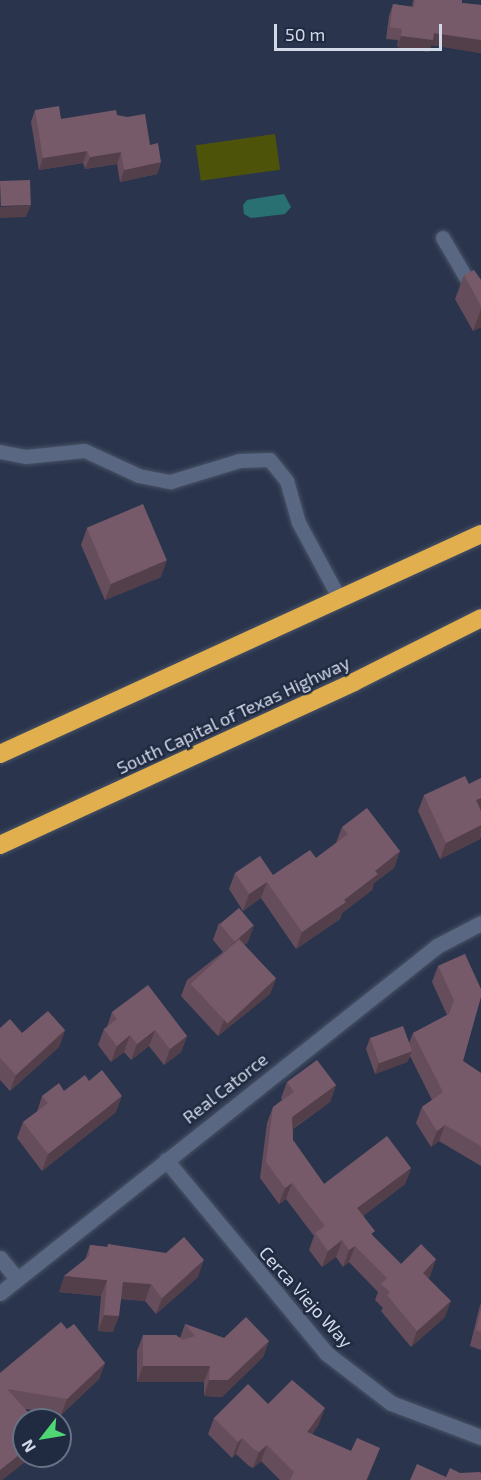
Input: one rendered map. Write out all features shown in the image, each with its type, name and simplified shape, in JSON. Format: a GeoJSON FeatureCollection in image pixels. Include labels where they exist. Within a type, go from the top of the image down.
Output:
{"type":"FeatureCollection","features":[{"type":"Feature","properties":{"kind":"highway"},"geometry":{"type":"LineString","coordinates":[[0,754],[481,534]]}},
{"type":"Feature","properties":{"kind":"highway","name":"South Capital of Texas Highway"},"geometry":{"type":"LineString","coordinates":[[0,845],[354,682],[481,618]]}},
{"type":"Feature","properties":{"kind":"street","name":"Real Catorce"},"geometry":{"type":"LineString","coordinates":[[0,1293],[437,946],[481,923]]}},
{"type":"Feature","properties":{"kind":"street","name":"Cerca Viejo Way"},"geometry":{"type":"LineString","coordinates":[[166,1160],[326,1353],[391,1403],[481,1437]]}},
{"type":"Feature","properties":{"kind":"street"},"geometry":{"type":"LineString","coordinates":[[0,1258],[16,1278]]}},
{"type":"Feature","properties":{"kind":"lane"},"geometry":{"type":"LineString","coordinates":[[443,238],[481,303]]}},
{"type":"Feature","properties":{"kind":"lane"},"geometry":{"type":"LineString","coordinates":[[0,452],[26,457],[85,451],[139,476],[171,482],[240,461],[270,460],[287,481],[299,523],[340,599]]}},
{"type":"Feature","properties":{"kind":"green space"},"geometry":{"type":"Polygon","coordinates":[[[275,134],[280,170],[201,181],[196,145],[275,134]]]}},
{"type":"Feature","properties":{"kind":"shaded area"},"geometry":{"type":"Polygon","coordinates":[[[284,194],[291,207],[285,214],[251,218],[244,214],[243,205],[247,200],[284,194]]]}},
{"type":"Feature","properties":{"kind":"building"},"geometry":{"type":"Polygon","coordinates":[[[415,0],[462,0],[462,3],[481,5],[481,40],[434,33],[433,40],[401,36],[402,29],[390,27],[393,4],[414,7],[415,0]]]}},
{"type":"Feature","properties":{"kind":"building"},"geometry":{"type":"Polygon","coordinates":[[[59,106],[61,119],[116,110],[117,115],[127,117],[145,114],[150,145],[158,143],[161,162],[124,170],[121,152],[90,157],[87,151],[43,158],[35,110],[59,106]]]}},
{"type":"Feature","properties":{"kind":"building"},"geometry":{"type":"Polygon","coordinates":[[[30,180],[31,205],[1,206],[0,181],[30,180]]]}},
{"type":"Feature","properties":{"kind":"building"},"geometry":{"type":"Polygon","coordinates":[[[474,270],[481,280],[481,306],[464,275],[474,270]]]}},
{"type":"Feature","properties":{"kind":"building"},"geometry":{"type":"Polygon","coordinates":[[[143,504],[167,560],[111,584],[87,528],[143,504]]]}},
{"type":"Feature","properties":{"kind":"building"},"geometry":{"type":"Polygon","coordinates":[[[465,776],[469,784],[481,778],[481,798],[476,800],[481,811],[481,825],[446,843],[424,795],[465,776]]]}},
{"type":"Feature","properties":{"kind":"building"},"geometry":{"type":"Polygon","coordinates":[[[367,808],[400,851],[375,871],[378,874],[344,900],[346,902],[302,932],[267,882],[249,894],[235,873],[260,856],[273,875],[310,850],[316,858],[348,834],[342,827],[367,808]]]}},
{"type":"Feature","properties":{"kind":"building"},"geometry":{"type":"Polygon","coordinates":[[[239,908],[254,926],[235,942],[220,924],[239,908]]]}},
{"type":"Feature","properties":{"kind":"building"},"geometry":{"type":"Polygon","coordinates":[[[239,939],[276,978],[228,1024],[191,984],[239,939]]]}},
{"type":"Feature","properties":{"kind":"building"},"geometry":{"type":"Polygon","coordinates":[[[465,954],[481,989],[481,997],[463,1061],[481,1073],[481,1146],[445,1125],[437,1131],[422,1107],[443,1092],[413,1033],[449,1014],[454,1000],[438,966],[465,954]]]}},
{"type":"Feature","properties":{"kind":"building"},"geometry":{"type":"Polygon","coordinates":[[[148,985],[187,1036],[170,1049],[155,1030],[137,1044],[130,1035],[117,1046],[104,1029],[117,1019],[112,1012],[148,985]]]}},
{"type":"Feature","properties":{"kind":"building"},"geometry":{"type":"Polygon","coordinates":[[[48,1011],[65,1030],[16,1075],[0,1058],[0,1028],[10,1019],[22,1033],[48,1011]]]}},
{"type":"Feature","properties":{"kind":"building"},"geometry":{"type":"Polygon","coordinates":[[[403,1026],[412,1051],[379,1063],[370,1038],[403,1026]]]}},
{"type":"Feature","properties":{"kind":"building"},"geometry":{"type":"Polygon","coordinates":[[[317,1060],[336,1085],[292,1117],[293,1140],[324,1184],[387,1136],[411,1168],[357,1208],[375,1231],[371,1234],[401,1264],[421,1244],[436,1259],[423,1273],[451,1301],[417,1331],[387,1295],[390,1292],[381,1284],[387,1278],[355,1246],[349,1250],[342,1240],[328,1251],[315,1233],[325,1226],[292,1183],[285,1188],[266,1162],[273,1107],[294,1092],[287,1082],[317,1060]]]}},
{"type":"Feature","properties":{"kind":"building"},"geometry":{"type":"Polygon","coordinates":[[[102,1070],[122,1096],[48,1154],[23,1122],[48,1103],[42,1096],[59,1083],[64,1091],[85,1075],[89,1081],[102,1070]]]}},
{"type":"Feature","properties":{"kind":"building"},"geometry":{"type":"Polygon","coordinates":[[[184,1237],[204,1260],[162,1298],[151,1284],[123,1282],[119,1316],[104,1315],[107,1280],[64,1276],[89,1256],[90,1245],[108,1247],[108,1244],[166,1253],[184,1237]]]}},
{"type":"Feature","properties":{"kind":"building"},"geometry":{"type":"Polygon","coordinates":[[[481,1309],[481,1332],[476,1330],[481,1309]]]}},
{"type":"Feature","properties":{"kind":"building"},"geometry":{"type":"Polygon","coordinates":[[[246,1317],[269,1341],[228,1380],[209,1380],[210,1366],[143,1366],[143,1335],[176,1335],[183,1340],[195,1336],[185,1324],[224,1338],[246,1317]]]}},
{"type":"Feature","properties":{"kind":"building"},"geometry":{"type":"Polygon","coordinates":[[[61,1322],[67,1329],[74,1324],[105,1363],[67,1399],[7,1389],[24,1408],[12,1408],[12,1460],[0,1470],[0,1373],[61,1322]]]}},
{"type":"Feature","properties":{"kind":"building"},"geometry":{"type":"Polygon","coordinates":[[[292,1380],[325,1408],[307,1432],[351,1451],[357,1438],[380,1448],[366,1480],[290,1480],[294,1472],[267,1445],[259,1452],[242,1438],[238,1442],[214,1418],[248,1384],[268,1404],[292,1380]]]}},
{"type":"Feature","properties":{"kind":"building"},"geometry":{"type":"Polygon","coordinates":[[[417,1464],[446,1477],[450,1468],[460,1473],[480,1472],[481,1480],[410,1480],[417,1464]]]}}]}
